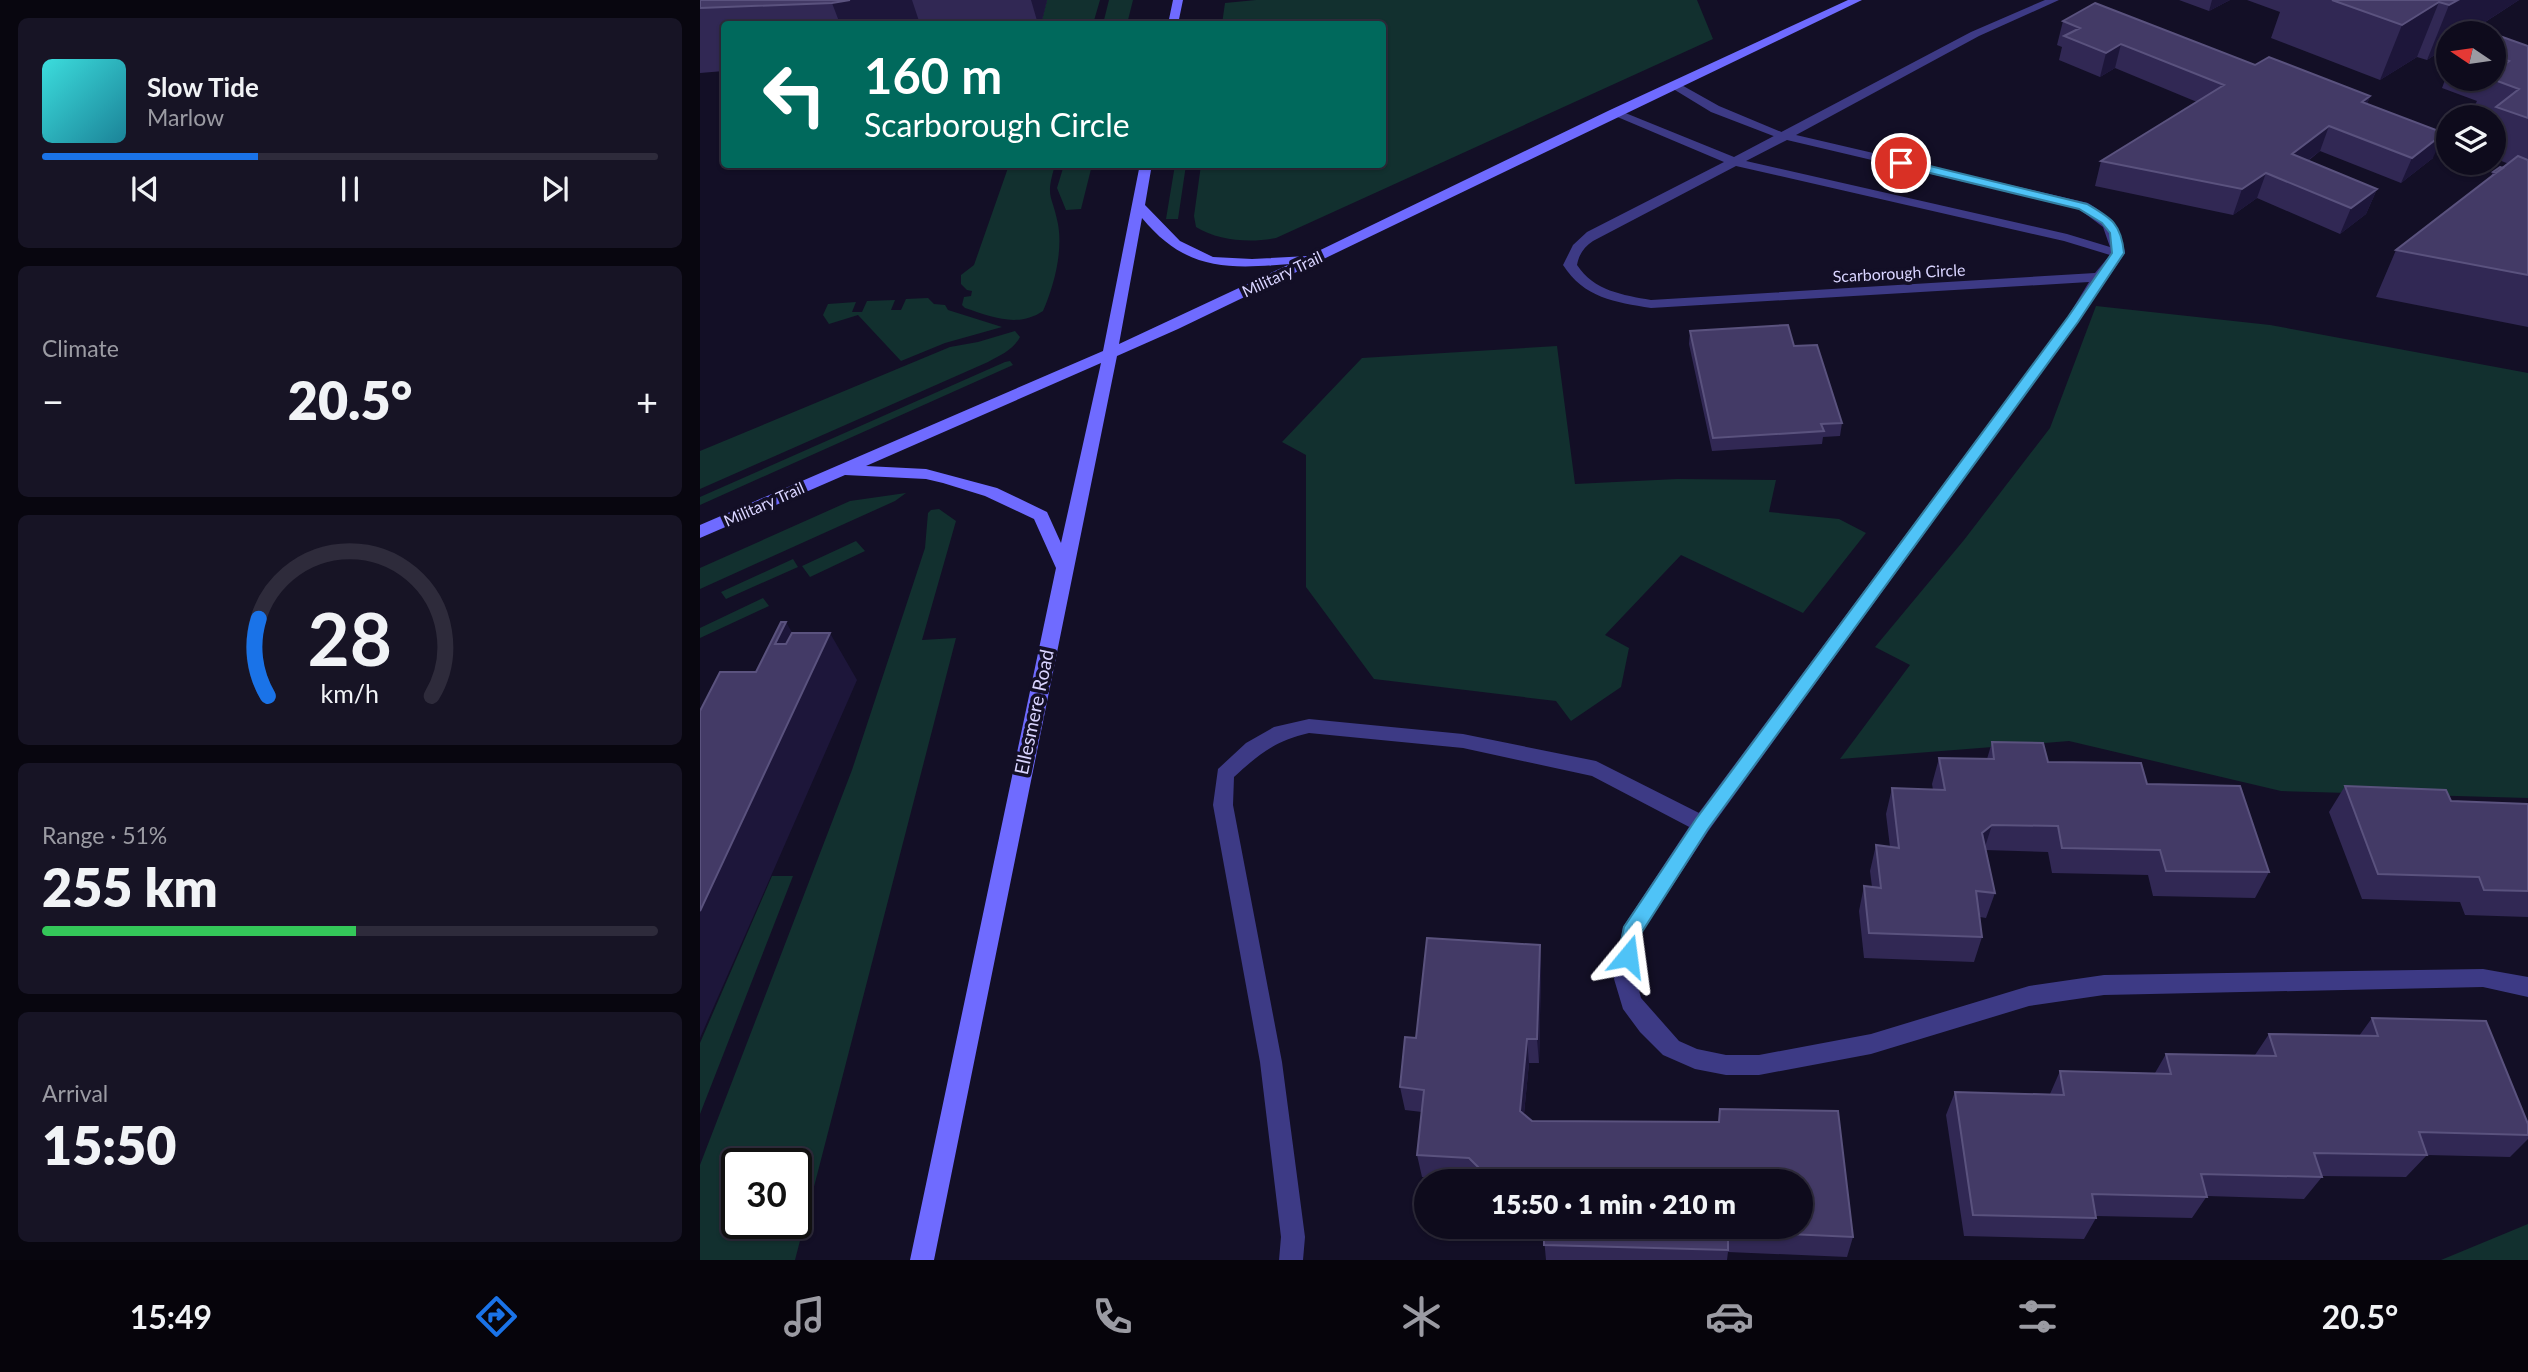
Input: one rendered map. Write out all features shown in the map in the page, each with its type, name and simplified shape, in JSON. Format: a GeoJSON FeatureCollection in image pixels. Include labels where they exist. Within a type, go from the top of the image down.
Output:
{"type":"FeatureCollection","features":[{"type":"Feature","properties":{"kind":"main road"},"geometry":{"type":"LineString","coordinates":[[1174,21],[1178,0]]}},
{"type":"Feature","properties":{"kind":"main road","name":"Military Trail"},"geometry":{"type":"LineString","coordinates":[[700,532],[1111,353],[1315,259],[1614,113],[1857,0]]}},
{"type":"Feature","properties":{"kind":"main road","name":"Ellesmere Road"},"geometry":{"type":"LineString","coordinates":[[922,1260],[1064,568],[1111,353],[1145,168]]}},
{"type":"Feature","properties":{"kind":"main road"},"geometry":{"type":"LineString","coordinates":[[1138,205],[1169,242],[1183,252],[1198,257],[1234,263],[1315,259]]}},
{"type":"Feature","properties":{"kind":"main road"},"geometry":{"type":"LineString","coordinates":[[841,470],[926,474],[991,492],[1041,516],[1064,568]]}},
{"type":"Feature","properties":{"kind":"street","name":"Scarborough Circle"},"geometry":{"type":"LineString","coordinates":[[2054,0],[1975,34],[1584,240],[1571,256],[1570,265],[1583,283],[1599,292],[1650,304],[2099,277]]}},
{"type":"Feature","properties":{"kind":"street"},"geometry":{"type":"LineString","coordinates":[[1674,85],[1715,109],[1785,136],[2083,206],[2106,220],[2116,233],[2118,253],[2099,277],[2073,319],[1702,824],[1630,933],[1625,979],[1631,1002],[1648,1025],[1671,1048],[1695,1059],[1726,1065],[1759,1065],[1871,1044],[2029,996],[2104,985],[2483,978],[2528,988]]}},
{"type":"Feature","properties":{"kind":"street"},"geometry":{"type":"LineString","coordinates":[[1614,113],[1734,162],[2067,238],[2118,253]]}},
{"type":"Feature","properties":{"kind":"street"},"geometry":{"type":"LineString","coordinates":[[1291,1260],[1293,1237],[1271,1062],[1223,805],[1225,774],[1253,748],[1281,732],[1309,726],[1463,741],[1596,769],[1702,824]]}},
{"type":"Feature","properties":{"kind":"green space"},"geometry":{"type":"Polygon","coordinates":[[[1047,0],[1100,0],[1094,21],[1042,21],[1047,0]]]}},
{"type":"Feature","properties":{"kind":"green space"},"geometry":{"type":"Polygon","coordinates":[[[1109,0],[1133,0],[1128,21],[1104,21],[1109,0]]]}},
{"type":"Feature","properties":{"kind":"green space"},"geometry":{"type":"Polygon","coordinates":[[[1256,0],[1697,0],[1713,39],[1276,238],[1235,240],[1196,227],[1194,216],[1201,168],[1386,168],[1386,21],[1222,21],[1225,3],[1256,0]]]}},
{"type":"Feature","properties":{"kind":"green space"},"geometry":{"type":"Polygon","coordinates":[[[1008,168],[1054,168],[1050,190],[1058,224],[1059,246],[1051,291],[1043,311],[1034,316],[1014,320],[965,308],[962,305],[964,297],[971,296],[972,291],[961,284],[961,275],[974,265],[1008,168]]]}},
{"type":"Feature","properties":{"kind":"green space"},"geometry":{"type":"Polygon","coordinates":[[[1063,168],[1091,168],[1081,209],[1066,210],[1057,188],[1063,168]]]}},
{"type":"Feature","properties":{"kind":"green space"},"geometry":{"type":"Polygon","coordinates":[[[1174,168],[1186,168],[1178,219],[1166,219],[1174,168]]]}},
{"type":"Feature","properties":{"kind":"green space"},"geometry":{"type":"Polygon","coordinates":[[[928,298],[934,304],[945,305],[948,310],[1002,327],[945,343],[901,361],[858,315],[829,324],[823,315],[828,304],[856,302],[852,312],[862,312],[867,301],[895,300],[891,310],[901,310],[906,299],[928,298]]]}},
{"type":"Feature","properties":{"kind":"green space"},"geometry":{"type":"Polygon","coordinates":[[[2096,306],[2270,325],[2528,373],[2528,798],[2281,791],[2069,741],[1840,759],[1910,665],[1875,647],[1964,540],[2050,428],[2096,306]]]}},
{"type":"Feature","properties":{"kind":"green space"},"geometry":{"type":"Polygon","coordinates":[[[1015,331],[1020,337],[1014,345],[988,362],[700,489],[700,451],[950,347],[1015,331]]]}},
{"type":"Feature","properties":{"kind":"green space"},"geometry":{"type":"Polygon","coordinates":[[[1557,346],[1575,484],[1677,479],[1776,480],[1769,512],[1839,519],[1866,533],[1803,613],[1681,555],[1605,635],[1629,648],[1621,687],[1571,721],[1556,701],[1374,679],[1306,587],[1306,455],[1282,442],[1362,358],[1557,346]]]}},
{"type":"Feature","properties":{"kind":"green space"},"geometry":{"type":"Polygon","coordinates":[[[1010,361],[1013,365],[700,505],[700,497],[1010,361]]]}},
{"type":"Feature","properties":{"kind":"green space"},"geometry":{"type":"Polygon","coordinates":[[[906,493],[895,501],[700,589],[700,568],[850,501],[906,493]]]}},
{"type":"Feature","properties":{"kind":"green space"},"geometry":{"type":"Polygon","coordinates":[[[939,509],[956,521],[922,640],[956,638],[812,1194],[812,1148],[721,1148],[721,1239],[800,1239],[795,1260],[700,1260],[700,1165],[852,770],[925,548],[928,513],[939,509]]]}},
{"type":"Feature","properties":{"kind":"green space"},"geometry":{"type":"Polygon","coordinates":[[[856,541],[865,551],[810,577],[802,566],[856,541]]]}},
{"type":"Feature","properties":{"kind":"green space"},"geometry":{"type":"Polygon","coordinates":[[[793,559],[798,567],[726,599],[721,592],[793,559]]]}},
{"type":"Feature","properties":{"kind":"green space"},"geometry":{"type":"Polygon","coordinates":[[[763,598],[769,606],[700,638],[700,628],[763,598]]]}},
{"type":"Feature","properties":{"kind":"green space"},"geometry":{"type":"Polygon","coordinates":[[[772,876],[793,876],[700,1114],[700,1043],[772,876]]]}},
{"type":"Feature","properties":{"kind":"green space"},"geometry":{"type":"Polygon","coordinates":[[[2528,1224],[2528,1260],[2441,1260],[2528,1224]]]}},
{"type":"Feature","properties":{"kind":"building"},"geometry":{"type":"Polygon","coordinates":[[[700,0],[850,0],[700,8],[700,0]]]}},
{"type":"Feature","properties":{"kind":"building"},"geometry":{"type":"Polygon","coordinates":[[[2332,0],[2458,0],[2449,5],[2439,2],[2402,25],[2332,0]]]}},
{"type":"Feature","properties":{"kind":"building"},"geometry":{"type":"Polygon","coordinates":[[[2095,3],[2255,65],[2269,57],[2370,96],[2362,102],[2436,130],[2436,139],[2412,158],[2329,126],[2292,154],[2377,189],[2351,208],[2266,173],[2242,189],[2101,161],[2224,85],[2121,44],[2106,53],[2064,36],[2080,28],[2063,21],[2095,3]]]}},
{"type":"Feature","properties":{"kind":"building"},"geometry":{"type":"Polygon","coordinates":[[[2506,38],[2528,46],[2528,118],[2506,110],[2506,105],[2499,105],[2519,89],[2506,84],[2506,63],[2509,61],[2506,60],[2506,38]]]}},
{"type":"Feature","properties":{"kind":"building"},"geometry":{"type":"Polygon","coordinates":[[[2518,156],[2528,160],[2528,275],[2396,250],[2493,175],[2506,175],[2506,165],[2518,156]]]}},
{"type":"Feature","properties":{"kind":"building"},"geometry":{"type":"Polygon","coordinates":[[[1788,325],[1794,346],[1817,345],[1842,423],[1821,424],[1824,431],[1713,438],[1690,331],[1788,325]]]}},
{"type":"Feature","properties":{"kind":"building"},"geometry":{"type":"Polygon","coordinates":[[[781,622],[786,622],[775,644],[786,644],[792,633],[830,633],[700,911],[700,711],[720,672],[756,672],[781,622]]]}},
{"type":"Feature","properties":{"kind":"building"},"geometry":{"type":"Polygon","coordinates":[[[1992,742],[2043,743],[2048,762],[2141,763],[2147,784],[2240,786],[2269,872],[2166,871],[2160,850],[2062,848],[2058,826],[1992,825],[1982,833],[1995,893],[1976,891],[1982,937],[1869,933],[1864,886],[1881,888],[1876,845],[1899,848],[1892,788],[1945,790],[1939,758],[1994,759],[1992,742]]]}},
{"type":"Feature","properties":{"kind":"building"},"geometry":{"type":"Polygon","coordinates":[[[2345,786],[2446,790],[2451,801],[2528,804],[2528,891],[2484,890],[2479,877],[2378,874],[2345,786]]]}},
{"type":"Feature","properties":{"kind":"building"},"geometry":{"type":"Polygon","coordinates":[[[1427,938],[1540,945],[1537,1039],[1527,1039],[1520,1111],[1532,1121],[1719,1122],[1720,1109],[1838,1111],[1853,1237],[1813,1235],[1813,1169],[1478,1169],[1469,1158],[1417,1155],[1424,1090],[1400,1087],[1405,1037],[1416,1038],[1427,938]]]}},
{"type":"Feature","properties":{"kind":"building"},"geometry":{"type":"Polygon","coordinates":[[[2372,1018],[2486,1021],[2528,1124],[2528,1135],[2419,1132],[2427,1155],[2314,1153],[2322,1177],[2201,1174],[2207,1197],[2092,1194],[2096,1218],[1973,1215],[1955,1092],[2064,1095],[2060,1071],[2171,1074],[2166,1054],[2276,1056],[2269,1034],[2378,1036],[2372,1018]]]}},
{"type":"Feature","properties":{"kind":"building"},"geometry":{"type":"Polygon","coordinates":[[[1544,1239],[1728,1239],[1728,1250],[1544,1245],[1544,1239]]]}},
{"type":"Feature","properties":{"kind":"route"},"geometry":{"type":"LineString","coordinates":[[1628,956],[1630,933],[1702,824],[2083,306],[2099,277],[2118,253],[2116,233],[2106,220],[2083,206],[1901,163]]}}]}
